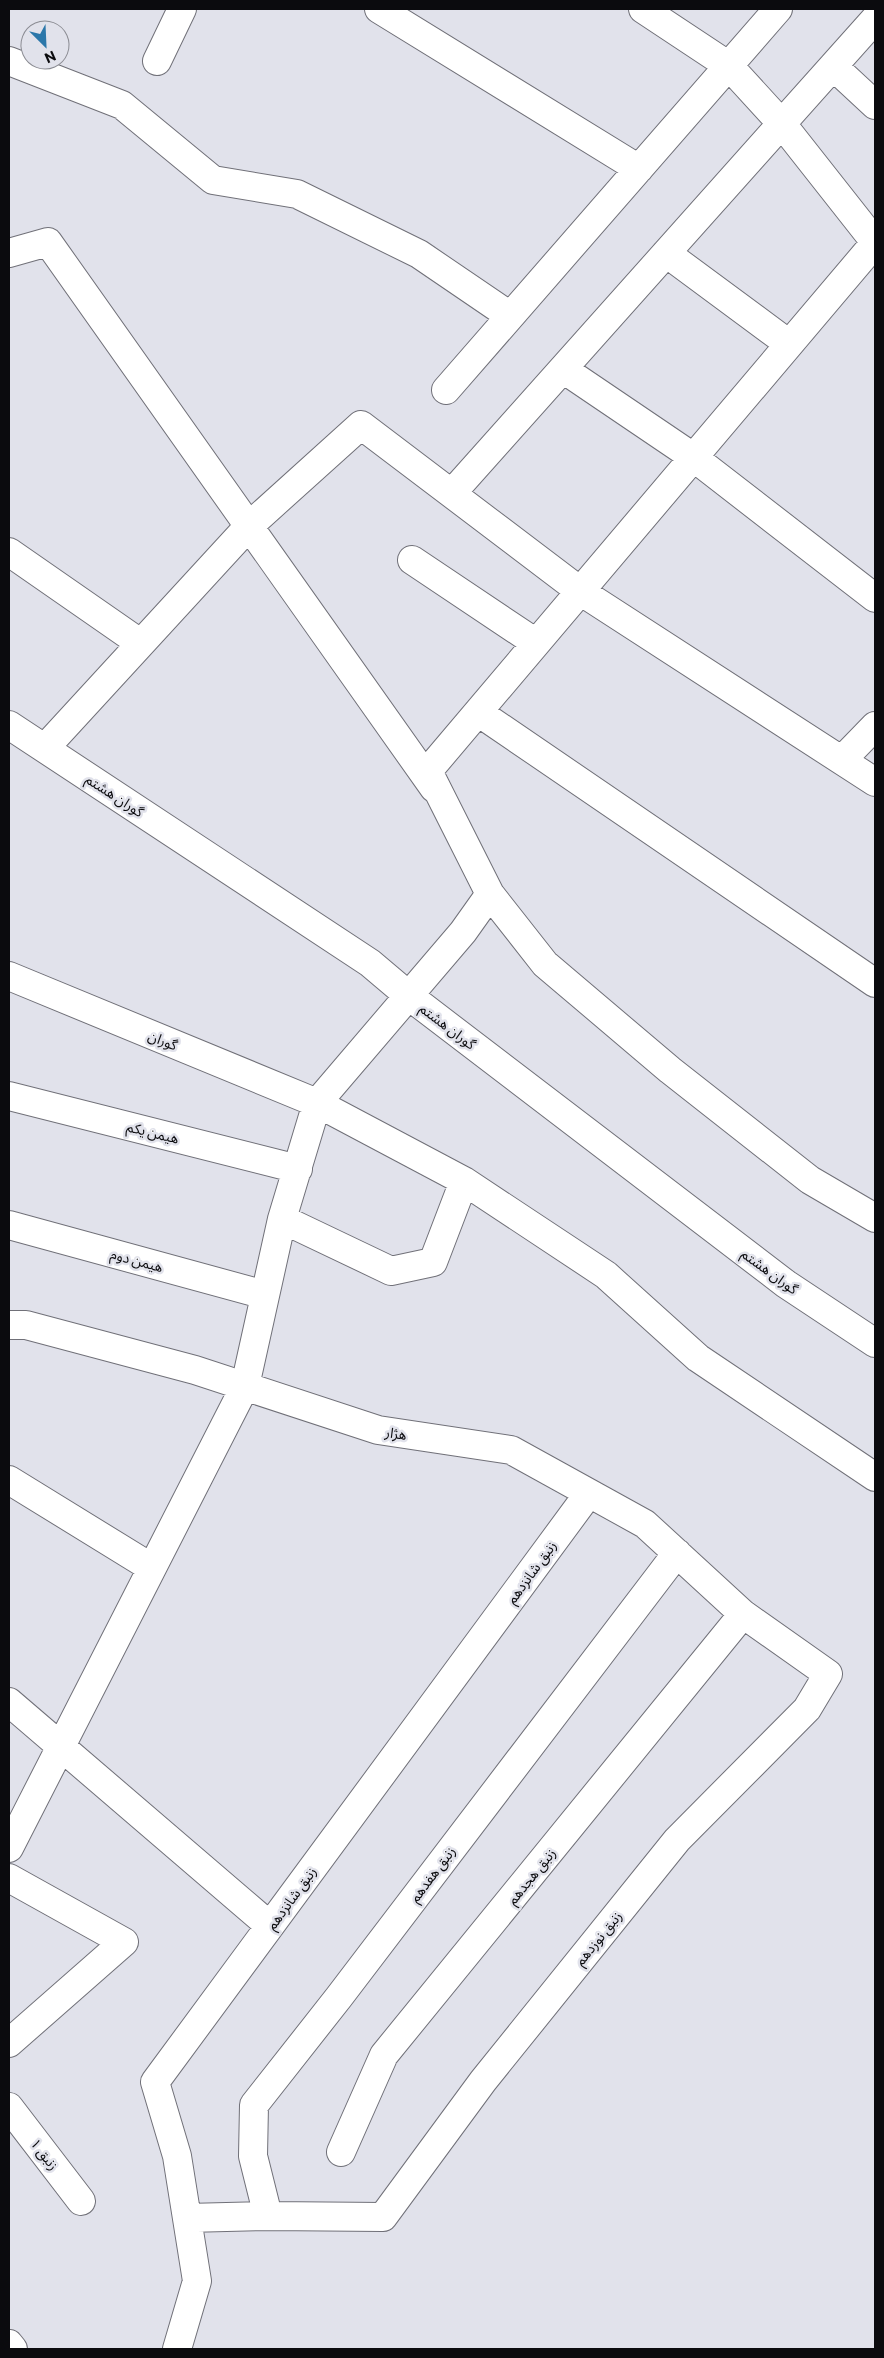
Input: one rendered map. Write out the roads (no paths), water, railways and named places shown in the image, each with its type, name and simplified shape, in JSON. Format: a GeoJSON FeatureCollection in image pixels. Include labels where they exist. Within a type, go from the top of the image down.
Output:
{"type":"FeatureCollection","features":[{"type":"Feature","properties":{"kind":"street"},"geometry":{"type":"LineString","coordinates":[[157,62],[182,9]]}},
{"type":"Feature","properties":{"kind":"street"},"geometry":{"type":"LineString","coordinates":[[380,9],[639,169]]}},
{"type":"Feature","properties":{"kind":"street"},"geometry":{"type":"LineString","coordinates":[[643,9],[728,66],[782,124],[875,242],[428,771],[490,894],[546,964],[670,1070],[810,1180],[875,1218]]}},
{"type":"Feature","properties":{"kind":"street"},"geometry":{"type":"LineString","coordinates":[[446,390],[778,9]]}},
{"type":"Feature","properties":{"kind":"street"},"geometry":{"type":"LineString","coordinates":[[452,493],[875,19]]}},
{"type":"Feature","properties":{"kind":"street"},"geometry":{"type":"LineString","coordinates":[[9,61],[122,105],[213,180],[297,194],[419,254],[510,316]]}},
{"type":"Feature","properties":{"kind":"street"},"geometry":{"type":"LineString","coordinates":[[833,66],[875,105]]}},
{"type":"Feature","properties":{"kind":"street"},"geometry":{"type":"LineString","coordinates":[[9,253],[48,242],[441,797]]}},
{"type":"Feature","properties":{"kind":"street"},"geometry":{"type":"LineString","coordinates":[[666,253],[789,344]]}},
{"type":"Feature","properties":{"kind":"street"},"geometry":{"type":"LineString","coordinates":[[563,369],[693,457],[875,598]]}},
{"type":"Feature","properties":{"kind":"street"},"geometry":{"type":"LineString","coordinates":[[45,748],[249,526],[361,425],[580,591],[875,782]]}},
{"type":"Feature","properties":{"kind":"street"},"geometry":{"type":"LineString","coordinates":[[9,552],[140,643]]}},
{"type":"Feature","properties":{"kind":"street"},"geometry":{"type":"LineString","coordinates":[[412,560],[536,643]]}},
{"type":"Feature","properties":{"kind":"street"},"geometry":{"type":"LineString","coordinates":[[478,712],[875,983]]}},
{"type":"Feature","properties":{"kind":"street","name":"گوران هشتم"},"geometry":{"type":"LineString","coordinates":[[9,725],[370,963],[409,996],[786,1284],[875,1343]]}},
{"type":"Feature","properties":{"kind":"street"},"geometry":{"type":"LineString","coordinates":[[842,760],[875,726]]}},
{"type":"Feature","properties":{"kind":"street"},"geometry":{"type":"LineString","coordinates":[[9,1848],[245,1386],[282,1219],[317,1103],[463,932],[490,894]]}},
{"type":"Feature","properties":{"kind":"street","name":"گوران"},"geometry":{"type":"LineString","coordinates":[[9,976],[317,1103],[464,1181],[606,1275],[698,1358],[851,1463],[875,1477]]}},
{"type":"Feature","properties":{"kind":"street","name":"هیمن یکم"},"geometry":{"type":"LineString","coordinates":[[9,1096],[298,1168]]}},
{"type":"Feature","properties":{"kind":"street"},"geometry":{"type":"LineString","coordinates":[[282,1219],[391,1271],[433,1262],[464,1181]]}},
{"type":"Feature","properties":{"kind":"street","name":"هیمن دوم"},"geometry":{"type":"LineString","coordinates":[[9,1226],[265,1296]]}},
{"type":"Feature","properties":{"kind":"street","name":"هژار"},"geometry":{"type":"LineString","coordinates":[[9,1325],[26,1326],[195,1370],[378,1430],[510,1450],[645,1524],[744,1614],[828,1674]]}},
{"type":"Feature","properties":{"kind":"street"},"geometry":{"type":"LineString","coordinates":[[9,1480],[152,1568]]}},
{"type":"Feature","properties":{"kind":"street","name":"زنبق شانزدهم"},"geometry":{"type":"LineString","coordinates":[[177,2349],[197,2281],[177,2156],[156,2082],[589,1493]]}},
{"type":"Feature","properties":{"kind":"street","name":"زنبق هفدهم"},"geometry":{"type":"LineString","coordinates":[[268,2216],[253,2156],[254,2105],[339,1997],[677,1553]]}},
{"type":"Feature","properties":{"kind":"street","name":"زنبق هجدهم"},"geometry":{"type":"LineString","coordinates":[[341,2152],[384,2055],[744,1614]]}},
{"type":"Feature","properties":{"kind":"street","name":"زنبق نوزدهم"},"geometry":{"type":"LineString","coordinates":[[268,2216],[383,2217],[483,2081],[677,1840],[808,1709],[828,1674]]}},
{"type":"Feature","properties":{"kind":"street"},"geometry":{"type":"LineString","coordinates":[[9,1702],[270,1926]]}},
{"type":"Feature","properties":{"kind":"street"},"geometry":{"type":"LineString","coordinates":[[9,1878],[124,1942],[9,2043]]}},
{"type":"Feature","properties":{"kind":"street","name":"زنبق ۱"},"geometry":{"type":"LineString","coordinates":[[9,2107],[81,2201]]}},
{"type":"Feature","properties":{"kind":"street"},"geometry":{"type":"LineString","coordinates":[[187,2218],[268,2216]]}},
{"type":"Feature","properties":{"kind":"street"},"geometry":{"type":"LineString","coordinates":[[9,2344],[13,2349]]}}]}
